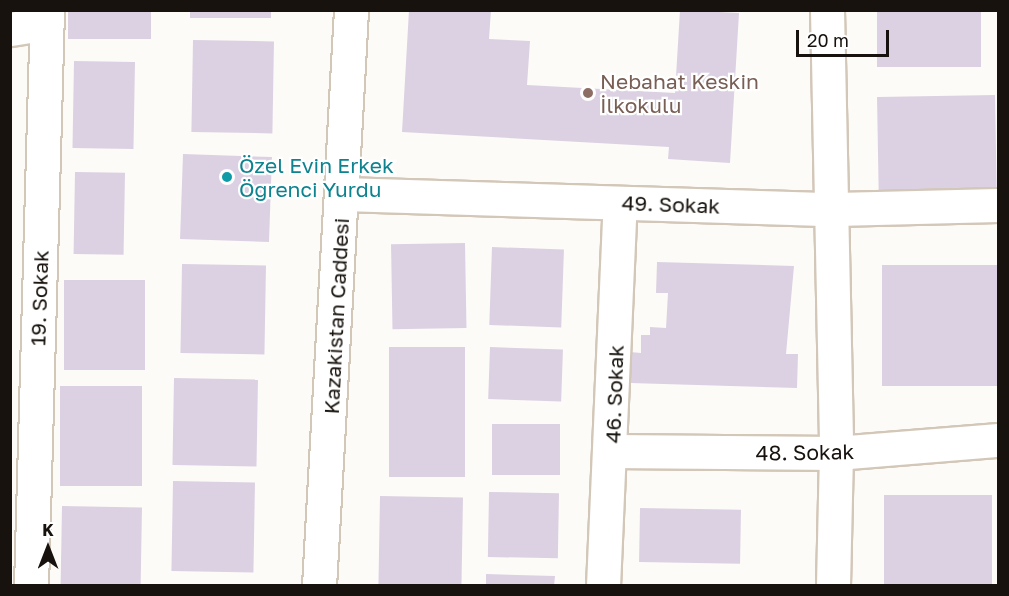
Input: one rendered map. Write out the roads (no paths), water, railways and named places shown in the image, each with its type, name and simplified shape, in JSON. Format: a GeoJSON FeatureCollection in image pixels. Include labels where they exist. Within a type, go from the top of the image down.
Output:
{"type":"FeatureCollection","features":[{"type":"Feature","properties":{"kind":"street","name":"Kazakistan Caddesi"},"geometry":{"type":"LineString","coordinates":[[319,585],[343,194],[351,10]]}},
{"type":"Feature","properties":{"kind":"street"},"geometry":{"type":"LineString","coordinates":[[827,10],[836,453],[832,585]]}},
{"type":"Feature","properties":{"kind":"street"},"geometry":{"type":"LineString","coordinates":[[10,29],[47,17]]}},
{"type":"Feature","properties":{"kind":"street","name":"19. Sokak"},"geometry":{"type":"LineString","coordinates":[[30,585],[24,387],[47,17]]}},
{"type":"Feature","properties":{"kind":"street","name":"49. Sokak"},"geometry":{"type":"LineString","coordinates":[[343,194],[831,209],[999,205]]}},
{"type":"Feature","properties":{"kind":"street","name":"46. Sokak"},"geometry":{"type":"LineString","coordinates":[[603,585],[612,451],[620,203]]}},
{"type":"Feature","properties":{"kind":"street","name":"48. Sokak"},"geometry":{"type":"LineString","coordinates":[[612,451],[836,453],[999,440]]}},
{"type":"Feature","properties":{"kind":"place","name":"Nebahat Keskin İlkokulu"},"geometry":{"type":"Point","coordinates":[588,93]}},
{"type":"Feature","properties":{"kind":"place","name":"Özel Evin Erkek Öğrenci Yurdu"},"geometry":{"type":"Point","coordinates":[227,177]}}]}
